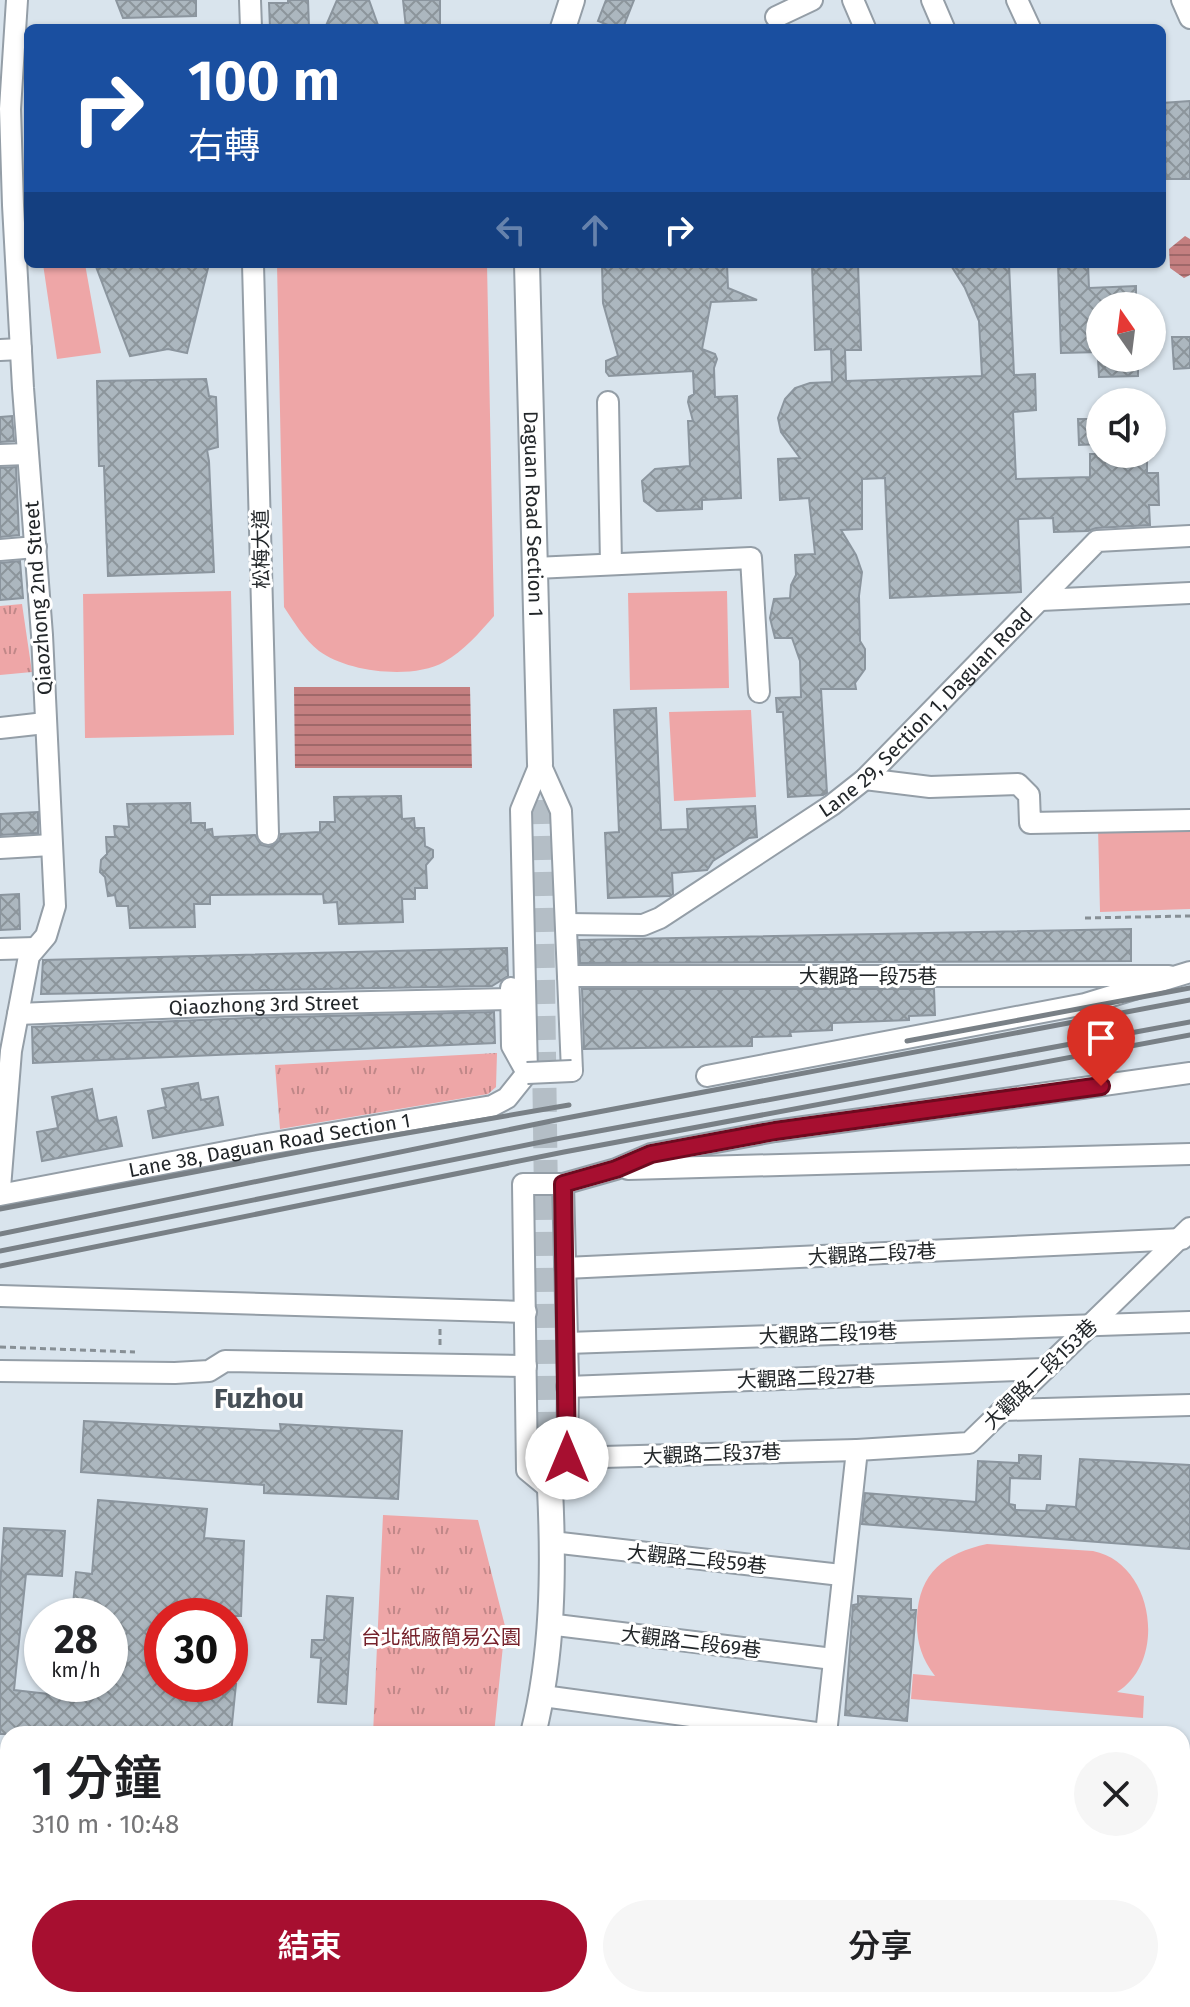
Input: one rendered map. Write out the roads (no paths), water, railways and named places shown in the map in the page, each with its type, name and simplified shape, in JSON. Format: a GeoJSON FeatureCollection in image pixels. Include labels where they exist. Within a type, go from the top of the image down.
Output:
{"type":"FeatureCollection","features":[{"type":"Feature","properties":{"kind":"main road"},"geometry":{"type":"LineString","coordinates":[[564,24],[572,0]]}},
{"type":"Feature","properties":{"kind":"main road","name":"Daguan Road Section 1"},"geometry":{"type":"LineString","coordinates":[[527,268],[540,764]]}},
{"type":"Feature","properties":{"kind":"main road"},"geometry":{"type":"LineString","coordinates":[[535,1726],[543,1696],[548,1624],[552,1542],[550,1489]]}},
{"type":"Feature","properties":{"kind":"street"},"geometry":{"type":"LineString","coordinates":[[250,0],[251,24]]}},
{"type":"Feature","properties":{"kind":"street"},"geometry":{"type":"LineString","coordinates":[[775,15],[812,0]]}},
{"type":"Feature","properties":{"kind":"street"},"geometry":{"type":"LineString","coordinates":[[853,0],[863,24]]}},
{"type":"Feature","properties":{"kind":"street"},"geometry":{"type":"LineString","coordinates":[[932,0],[942,24]]}},
{"type":"Feature","properties":{"kind":"street"},"geometry":{"type":"LineString","coordinates":[[1017,0],[1028,24]]}},
{"type":"Feature","properties":{"kind":"street"},"geometry":{"type":"LineString","coordinates":[[1182,0],[1190,18]]}},
{"type":"Feature","properties":{"kind":"street","name":"Qiaozhong 2nd Street"},"geometry":{"type":"LineString","coordinates":[[0,1188],[11,1051],[29,956],[46,936],[55,906],[36,547],[27,454],[10,350],[5,109],[11,7]]}},
{"type":"Feature","properties":{"kind":"street","name":"松梅大道"},"geometry":{"type":"LineString","coordinates":[[253,268],[268,834]]}},
{"type":"Feature","properties":{"kind":"street"},"geometry":{"type":"LineString","coordinates":[[608,402],[611,564]]}},
{"type":"Feature","properties":{"kind":"street"},"geometry":{"type":"LineString","coordinates":[[0,455],[27,454]]}},
{"type":"Feature","properties":{"kind":"street","name":"Lane 29, Section 1, Daguan Road"},"geometry":{"type":"LineString","coordinates":[[567,924],[643,925],[660,918],[832,805],[865,779],[1097,541],[1190,536]]}},
{"type":"Feature","properties":{"kind":"street"},"geometry":{"type":"LineString","coordinates":[[0,550],[36,547]]}},
{"type":"Feature","properties":{"kind":"street"},"geometry":{"type":"LineString","coordinates":[[535,568],[751,558],[759,692]]}},
{"type":"Feature","properties":{"kind":"street"},"geometry":{"type":"LineString","coordinates":[[1041,600],[1190,593]]}},
{"type":"Feature","properties":{"kind":"street"},"geometry":{"type":"LineString","coordinates":[[0,728],[45,723]]}},
{"type":"Feature","properties":{"kind":"street","name":"Daguan Road Section 1"},"geometry":{"type":"LineString","coordinates":[[540,764],[561,811],[572,1071],[527,1073],[521,810],[540,764]]}},
{"type":"Feature","properties":{"kind":"street"},"geometry":{"type":"LineString","coordinates":[[865,779],[930,787],[1018,784],[1029,795],[1030,823],[1190,820]]}},
{"type":"Feature","properties":{"kind":"street"},"geometry":{"type":"LineString","coordinates":[[0,848],[51,845]]}},
{"type":"Feature","properties":{"kind":"street"},"geometry":{"type":"LineString","coordinates":[[524,946],[516,958],[510,999],[512,1046],[527,1073]]}},
{"type":"Feature","properties":{"kind":"street"},"geometry":{"type":"LineString","coordinates":[[0,949],[35,948]]}},
{"type":"Feature","properties":{"kind":"street"},"geometry":{"type":"LineString","coordinates":[[707,1076],[1085,1004],[1190,972]]}},
{"type":"Feature","properties":{"kind":"street","name":"大觀路一段75巷"},"geometry":{"type":"LineString","coordinates":[[568,976],[1169,976]]}},
{"type":"Feature","properties":{"kind":"street","name":"Qiaozhong 3rd Street"},"geometry":{"type":"LineString","coordinates":[[18,1014],[234,1005],[510,999]]}},
{"type":"Feature","properties":{"kind":"street","name":"Lane 38, Daguan Road Section 1"},"geometry":{"type":"LineString","coordinates":[[0,1195],[492,1106],[507,1098],[527,1073]]}},
{"type":"Feature","properties":{"kind":"street"},"geometry":{"type":"LineString","coordinates":[[563,1184],[567,1472],[550,1489],[527,1470],[523,1184],[563,1184],[616,1169],[651,1154],[775,1131],[1190,1073]]}},
{"type":"Feature","properties":{"kind":"street"},"geometry":{"type":"LineString","coordinates":[[616,1169],[1190,1154]]}},
{"type":"Feature","properties":{"kind":"street","name":"大觀路二段7巷"},"geometry":{"type":"LineString","coordinates":[[565,1268],[1186,1235]]}},
{"type":"Feature","properties":{"kind":"street","name":"大觀路二段153巷"},"geometry":{"type":"LineString","coordinates":[[857,1450],[969,1443],[1186,1235]]}},
{"type":"Feature","properties":{"kind":"street"},"geometry":{"type":"LineString","coordinates":[[0,1296],[526,1312]]}},
{"type":"Feature","properties":{"kind":"street","name":"大觀路二段19巷"},"geometry":{"type":"LineString","coordinates":[[567,1343],[1190,1322]]}},
{"type":"Feature","properties":{"kind":"street"},"geometry":{"type":"LineString","coordinates":[[0,1371],[175,1373],[209,1371],[225,1361],[526,1366]]}},
{"type":"Feature","properties":{"kind":"street","name":"大觀路二段27巷"},"geometry":{"type":"LineString","coordinates":[[567,1387],[1045,1369]]}},
{"type":"Feature","properties":{"kind":"street"},"geometry":{"type":"LineString","coordinates":[[1003,1410],[1190,1405]]}},
{"type":"Feature","properties":{"kind":"street"},"geometry":{"type":"LineString","coordinates":[[826,1726],[857,1450]]}},
{"type":"Feature","properties":{"kind":"street","name":"大觀路二段37巷"},"geometry":{"type":"LineString","coordinates":[[567,1458],[857,1450]]}},
{"type":"Feature","properties":{"kind":"street","name":"大觀路二段59巷"},"geometry":{"type":"LineString","coordinates":[[552,1542],[841,1575]]}},
{"type":"Feature","properties":{"kind":"street","name":"大觀路二段69巷"},"geometry":{"type":"LineString","coordinates":[[548,1624],[833,1659]]}},
{"type":"Feature","properties":{"kind":"street"},"geometry":{"type":"LineString","coordinates":[[543,1696],[766,1726]]}},
{"type":"Feature","properties":{"kind":"tunnel"},"geometry":{"type":"LineString","coordinates":[[540,764],[550,1489]]}},
{"type":"Feature","properties":{"kind":"railway"},"geometry":{"type":"LineString","coordinates":[[907,1041],[1190,988]]}},
{"type":"Feature","properties":{"kind":"railway"},"geometry":{"type":"LineString","coordinates":[[0,1234],[561,1119],[1190,1000]]}},
{"type":"Feature","properties":{"kind":"railway"},"geometry":{"type":"LineString","coordinates":[[0,1251],[561,1138],[1190,1022]]}},
{"type":"Feature","properties":{"kind":"railway"},"geometry":{"type":"LineString","coordinates":[[0,1266],[564,1152],[1190,1035]]}},
{"type":"Feature","properties":{"kind":"railway"},"geometry":{"type":"LineString","coordinates":[[0,1209],[309,1150],[569,1105]]}},
{"type":"Feature","properties":{"kind":"district","name":"Fuzhou"},"geometry":{"type":"Point","coordinates":[259,1398]}},
{"type":"Feature","properties":{"kind":"park label","name":"台北紙廠簡易公園"},"geometry":{"type":"Point","coordinates":[441,1637]}}]}
